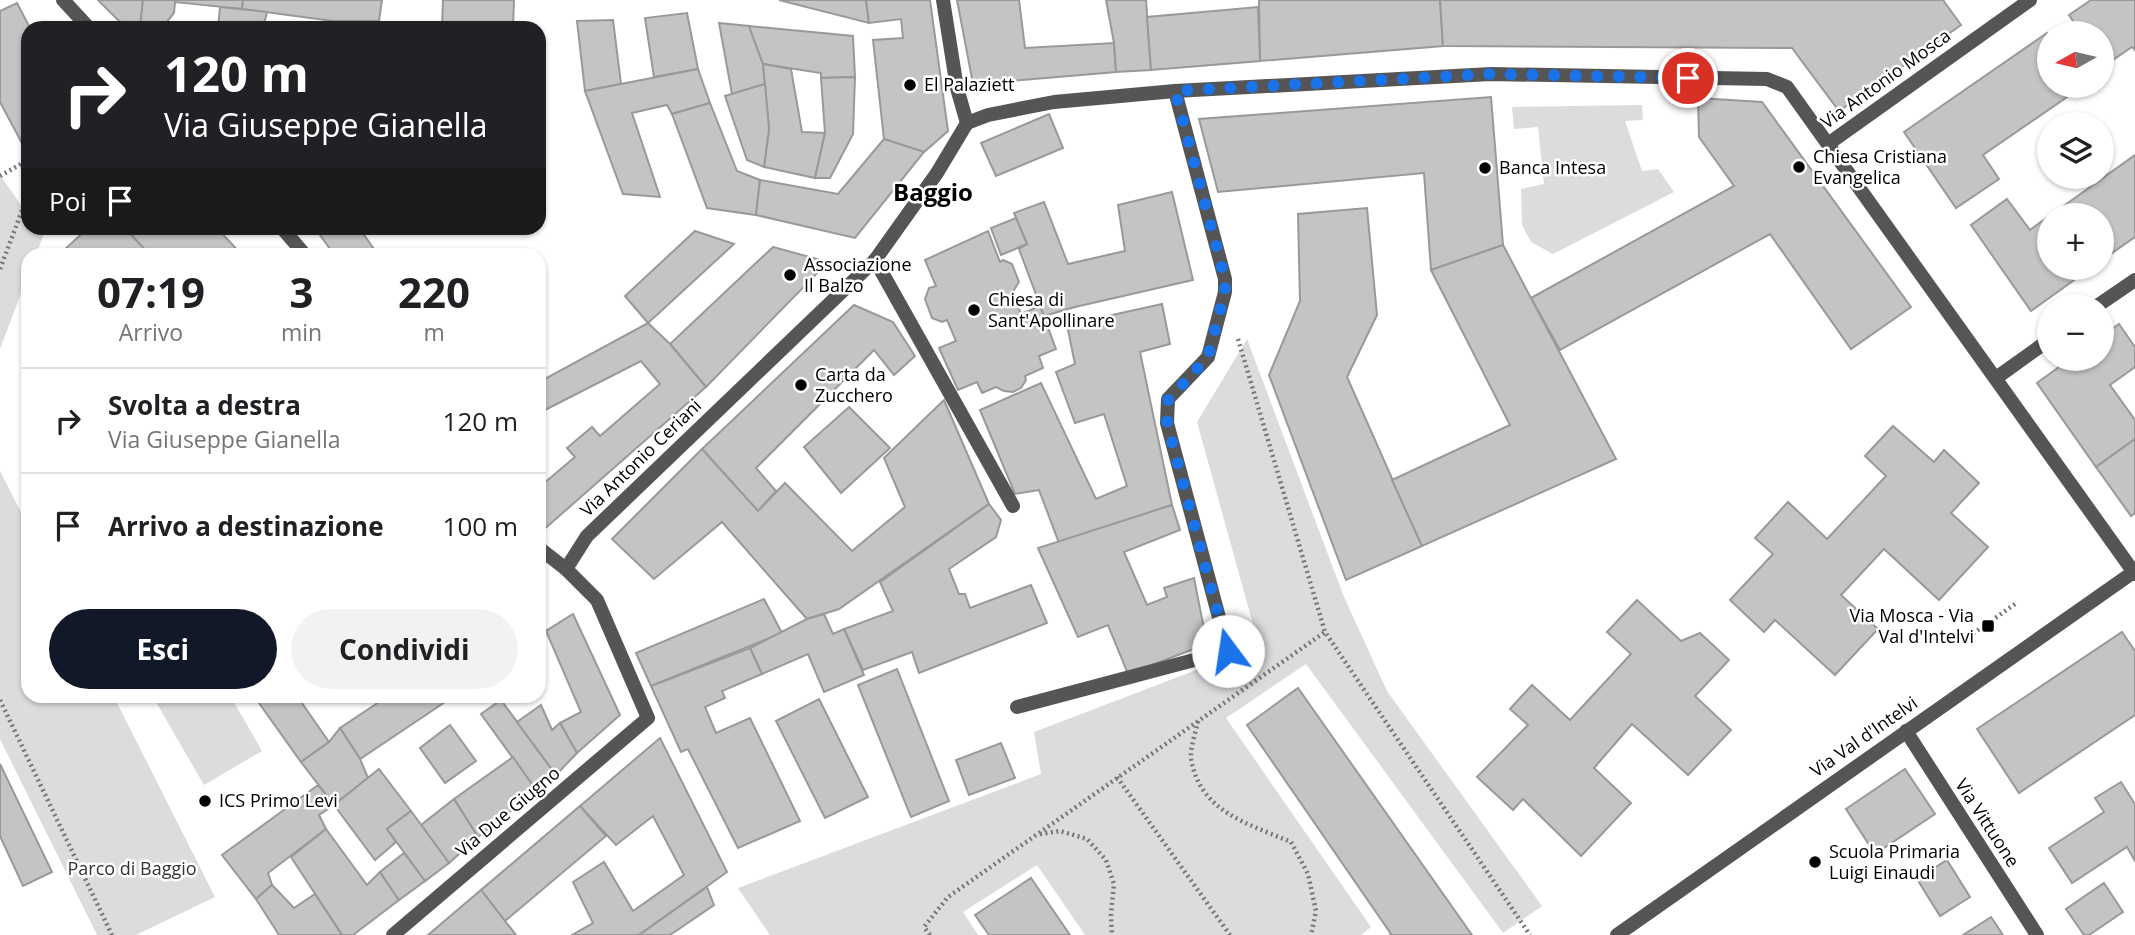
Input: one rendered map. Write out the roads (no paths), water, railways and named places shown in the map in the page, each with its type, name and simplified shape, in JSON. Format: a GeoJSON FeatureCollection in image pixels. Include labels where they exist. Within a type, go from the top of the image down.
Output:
{"type":"FeatureCollection","features":[{"type":"Feature","properties":{"kind":"street"},"geometry":{"type":"LineString","coordinates":[[63,0],[82,21]]}},
{"type":"Feature","properties":{"kind":"street"},"geometry":{"type":"LineString","coordinates":[[943,0],[957,88],[967,123],[988,115],[1054,102],[1175,91],[1491,74],[1767,79],[1787,87],[1828,144]]}},
{"type":"Feature","properties":{"kind":"street","name":"Via Antonio Mosca"},"geometry":{"type":"LineString","coordinates":[[2029,0],[1828,144],[2135,572]]}},
{"type":"Feature","properties":{"kind":"street"},"geometry":{"type":"LineString","coordinates":[[1017,707],[1228,651],[1167,423],[1168,400],[1208,357],[1225,292],[1225,279],[1175,91]]}},
{"type":"Feature","properties":{"kind":"street","name":"Via Antonio Ceriani"},"geometry":{"type":"LineString","coordinates":[[566,569],[587,536],[874,260],[937,173],[967,123]]}},
{"type":"Feature","properties":{"kind":"street"},"geometry":{"type":"LineString","coordinates":[[874,260],[1013,506]]}},
{"type":"Feature","properties":{"kind":"street"},"geometry":{"type":"LineString","coordinates":[[2114,294],[2135,279]]}},
{"type":"Feature","properties":{"kind":"street"},"geometry":{"type":"LineString","coordinates":[[1996,378],[2037,349]]}},
{"type":"Feature","properties":{"kind":"street"},"geometry":{"type":"LineString","coordinates":[[546,553],[566,569]]}},
{"type":"Feature","properties":{"kind":"street","name":"Via Due Giugno"},"geometry":{"type":"LineString","coordinates":[[393,935],[649,718],[597,600],[566,569]]}},
{"type":"Feature","properties":{"kind":"street","name":"Via Val d'Intelvi"},"geometry":{"type":"LineString","coordinates":[[1617,935],[2135,572]]}},
{"type":"Feature","properties":{"kind":"street","name":"Via Vittuone"},"geometry":{"type":"LineString","coordinates":[[1906,731],[2037,935]]}},
{"type":"Feature","properties":{"kind":"place","name":"El Palaziett"},"geometry":{"type":"Point","coordinates":[910,85]}},
{"type":"Feature","properties":{"kind":"place","name":"Chiesa Cristiana Evangelica"},"geometry":{"type":"Point","coordinates":[1799,167]}},
{"type":"Feature","properties":{"kind":"place","name":"Banca Intesa"},"geometry":{"type":"Point","coordinates":[1485,168]}},
{"type":"Feature","properties":{"kind":"place","name":"Associazione Il Balzo"},"geometry":{"type":"Point","coordinates":[790,275]}},
{"type":"Feature","properties":{"kind":"place","name":"Chiesa di Sant'Apollinare"},"geometry":{"type":"Point","coordinates":[974,310]}},
{"type":"Feature","properties":{"kind":"place","name":"Carta da Zucchero"},"geometry":{"type":"Point","coordinates":[801,385]}},
{"type":"Feature","properties":{"kind":"place","name":"Via Mosca - Via Val d'Intelvi"},"geometry":{"type":"Point","coordinates":[1988,626]}},
{"type":"Feature","properties":{"kind":"place","name":"ICS Primo Levi"},"geometry":{"type":"Point","coordinates":[205,801]}},
{"type":"Feature","properties":{"kind":"place","name":"Scuola Primaria Luigi Einaudi"},"geometry":{"type":"Point","coordinates":[1815,862]}},
{"type":"Feature","properties":{"kind":"district","name":"Baggio"},"geometry":{"type":"Point","coordinates":[933,193]}},
{"type":"Feature","properties":{"kind":"park label","name":"Parco di Baggio"},"geometry":{"type":"Point","coordinates":[132,869]}}]}
